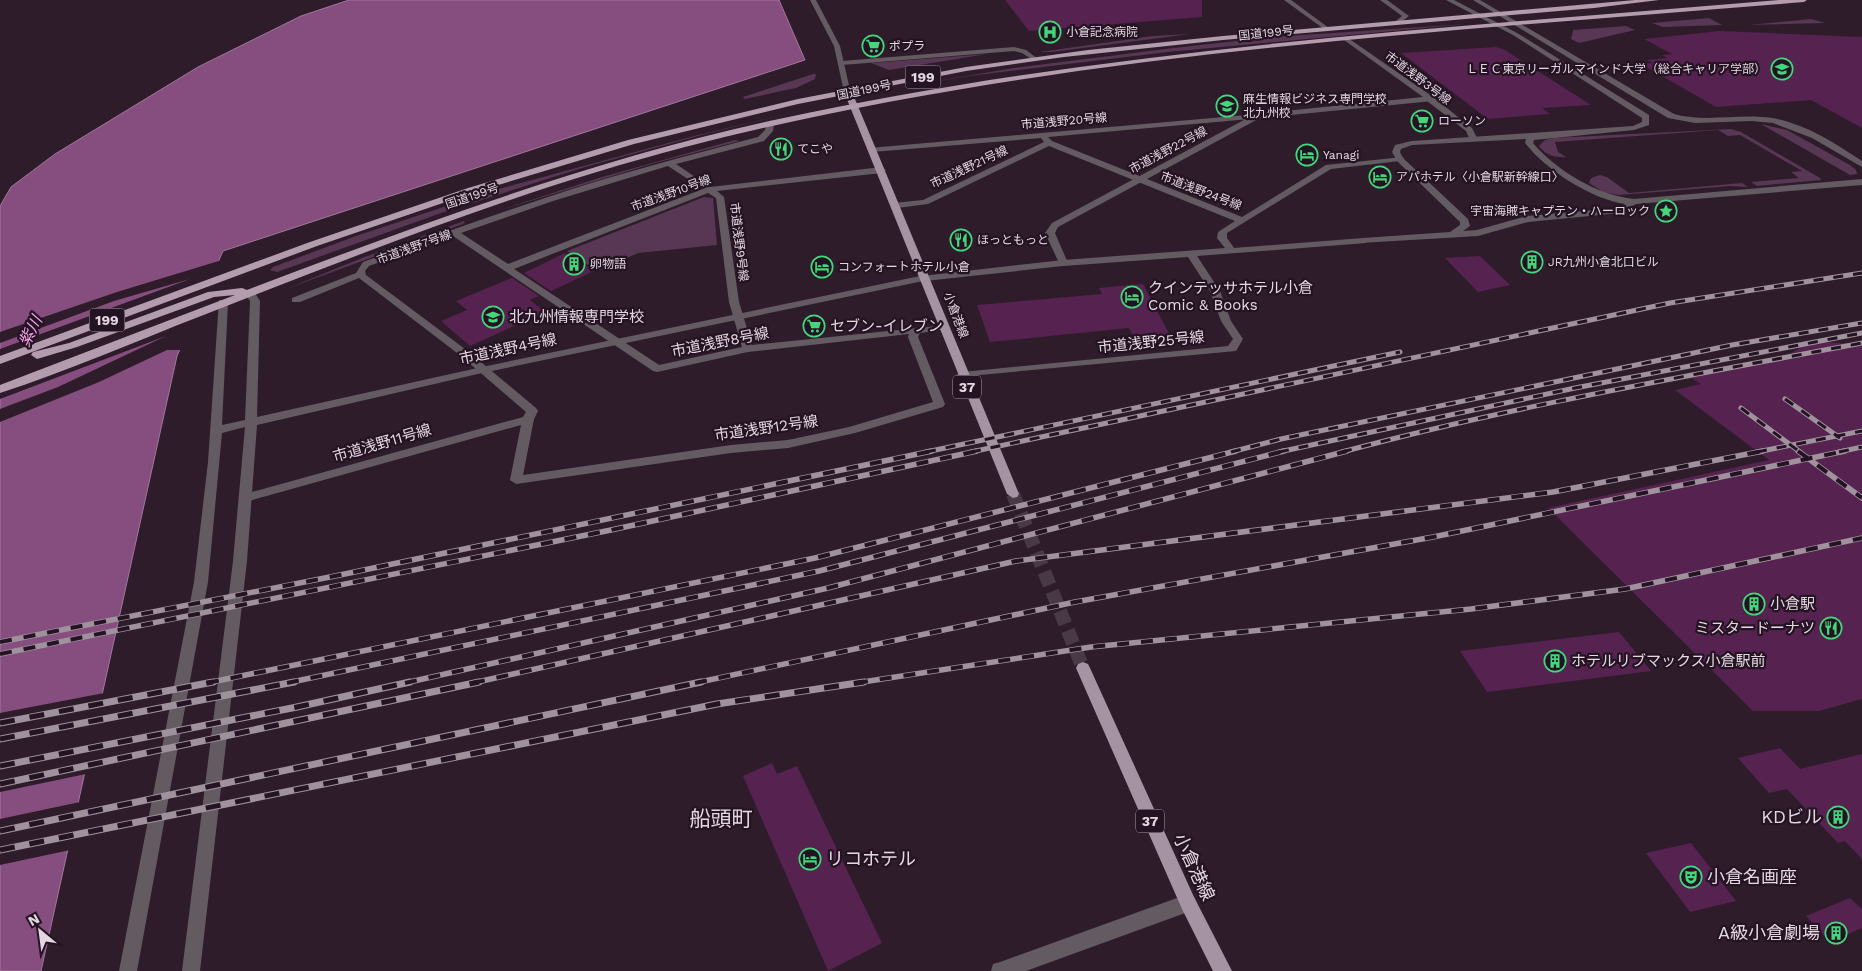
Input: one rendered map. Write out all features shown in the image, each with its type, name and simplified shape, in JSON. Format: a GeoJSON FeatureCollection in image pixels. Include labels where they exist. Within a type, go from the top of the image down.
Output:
{"type":"FeatureCollection","features":[{"type":"Feature","properties":{"kind":"highway"},"geometry":{"type":"LineString","coordinates":[[1693,1],[1710,0]]}},
{"type":"Feature","properties":{"kind":"highway","name":"国道199号"},"geometry":{"type":"LineString","coordinates":[[249,292],[474,209],[584,174],[770,124],[949,88],[1066,70],[1346,39],[1804,0]]}},
{"type":"Feature","properties":{"kind":"highway","name":"国道199号"},"geometry":{"type":"LineString","coordinates":[[0,360],[382,219],[551,165],[693,126],[848,92],[971,68],[1035,59],[1326,28],[1661,1]]}},
{"type":"Feature","properties":{"kind":"highway"},"geometry":{"type":"LineString","coordinates":[[220,295],[240,272]]}},
{"type":"Feature","properties":{"kind":"highway"},"geometry":{"type":"LineString","coordinates":[[0,365],[73,345],[220,295],[249,292]]}},
{"type":"Feature","properties":{"kind":"highway","name":"199"},"geometry":{"type":"LineString","coordinates":[[0,388],[204,310],[220,295]]}},
{"type":"Feature","properties":{"kind":"main road","name":"小倉港線"},"geometry":{"type":"LineString","coordinates":[[848,92],[897,205],[962,375],[1013,494]]}},
{"type":"Feature","properties":{"kind":"main road","name":"小倉港線"},"geometry":{"type":"LineString","coordinates":[[1083,668],[1188,903],[1223,971]]}},
{"type":"Feature","properties":{"kind":"street"},"geometry":{"type":"LineString","coordinates":[[813,0],[837,46],[848,92]]}},
{"type":"Feature","properties":{"kind":"street"},"geometry":{"type":"LineString","coordinates":[[1286,0],[1326,28]]}},
{"type":"Feature","properties":{"kind":"street"},"geometry":{"type":"LineString","coordinates":[[1383,0],[1406,16],[1398,22]]}},
{"type":"Feature","properties":{"kind":"street"},"geometry":{"type":"LineString","coordinates":[[1449,0],[1499,26],[1643,114],[1647,120],[1644,125],[1634,128],[1405,144],[1396,150],[1400,159],[1478,233]]}},
{"type":"Feature","properties":{"kind":"street"},"geometry":{"type":"LineString","coordinates":[[1476,0],[1671,116],[1706,122],[1764,119],[1775,121],[1796,128],[1862,165]]}},
{"type":"Feature","properties":{"kind":"street","name":"市道浅野3号線"},"geometry":{"type":"LineString","coordinates":[[1346,39],[1430,99],[1469,130],[1473,138]]}},
{"type":"Feature","properties":{"kind":"street"},"geometry":{"type":"LineString","coordinates":[[842,63],[1014,49],[1024,51],[1035,59]]}},
{"type":"Feature","properties":{"kind":"street","name":"市道浅野22号線"},"geometry":{"type":"LineString","coordinates":[[1063,263],[1050,229],[1258,116],[1430,99]]}},
{"type":"Feature","properties":{"kind":"street","name":"市道浅野20号線"},"geometry":{"type":"LineString","coordinates":[[872,150],[1258,116]]}},
{"type":"Feature","properties":{"kind":"street"},"geometry":{"type":"LineString","coordinates":[[725,135],[745,135],[751,142],[766,136],[770,124]]}},
{"type":"Feature","properties":{"kind":"street"},"geometry":{"type":"LineString","coordinates":[[1043,134],[1049,143]]}},
{"type":"Feature","properties":{"kind":"street"},"geometry":{"type":"LineString","coordinates":[[1539,136],[1530,140],[1530,146],[1581,186],[1611,200],[1634,202],[1862,182]]}},
{"type":"Feature","properties":{"kind":"street","name":"市道浅野7号線"},"geometry":{"type":"LineString","coordinates":[[528,419],[532,412],[361,274],[362,268],[366,264],[487,220],[668,163],[751,142]]}},
{"type":"Feature","properties":{"kind":"street","name":"市道浅野24号線"},"geometry":{"type":"LineString","coordinates":[[1049,143],[1242,220]]}},
{"type":"Feature","properties":{"kind":"street","name":"市道浅野21号線"},"geometry":{"type":"LineString","coordinates":[[897,205],[925,202],[1049,143]]}},
{"type":"Feature","properties":{"kind":"street"},"geometry":{"type":"LineString","coordinates":[[1231,250],[1221,235],[1332,165],[1400,159]]}},
{"type":"Feature","properties":{"kind":"street","name":"市道浅野9号線"},"geometry":{"type":"LineString","coordinates":[[668,163],[711,189],[720,197],[737,318],[748,349]]}},
{"type":"Feature","properties":{"kind":"street","name":"市道浅野10号線"},"geometry":{"type":"LineString","coordinates":[[507,268],[711,189],[882,170]]}},
{"type":"Feature","properties":{"kind":"street","name":"市道浅野4号線"},"geometry":{"type":"LineString","coordinates":[[216,430],[482,370],[925,278],[1063,263],[1478,233],[1527,219],[1620,210],[1634,202]]}},
{"type":"Feature","properties":{"kind":"street"},"geometry":{"type":"LineString","coordinates":[[474,209],[487,220]]}},
{"type":"Feature","properties":{"kind":"street"},"geometry":{"type":"LineString","coordinates":[[1451,234],[1463,229],[1465,221]]}},
{"type":"Feature","properties":{"kind":"street","name":"市道浅野8号線"},"geometry":{"type":"LineString","coordinates":[[453,232],[657,369],[748,349],[943,327]]}},
{"type":"Feature","properties":{"kind":"street","name":"市道浅野25号線"},"geometry":{"type":"LineString","coordinates":[[962,375],[1232,349],[1238,340],[1226,321],[1215,291],[1190,253]]}},
{"type":"Feature","properties":{"kind":"street"},"geometry":{"type":"LineString","coordinates":[[296,300],[361,274]]}},
{"type":"Feature","properties":{"kind":"street"},"geometry":{"type":"LineString","coordinates":[[191,971],[211,814],[245,498],[251,421],[255,301],[249,292]]}},
{"type":"Feature","properties":{"kind":"street"},"geometry":{"type":"LineString","coordinates":[[128,971],[201,582],[216,430],[220,295]]}},
{"type":"Feature","properties":{"kind":"street","name":"市道浅野12号線"},"geometry":{"type":"LineString","coordinates":[[528,419],[516,480],[732,449],[788,444],[851,430],[939,404],[913,337],[916,330]]}},
{"type":"Feature","properties":{"kind":"street","name":"市道浅野11号線"},"geometry":{"type":"LineString","coordinates":[[245,498],[528,419]]}},
{"type":"Feature","properties":{"kind":"street"},"geometry":{"type":"LineString","coordinates":[[1000,971],[1188,903]]}},
{"type":"Feature","properties":{"kind":"shaded area"},"geometry":{"type":"Polygon","coordinates":[[[1709,18],[1722,25],[1663,27],[1652,23],[1709,18]]]}},
{"type":"Feature","properties":{"kind":"shaded area"},"geometry":{"type":"Polygon","coordinates":[[[1811,19],[1825,23],[1749,25],[1811,19]]]}},
{"type":"Feature","properties":{"kind":"shaded area"},"geometry":{"type":"Polygon","coordinates":[[[1467,24],[1168,52],[969,76],[907,86],[1014,68],[1273,37],[1467,24]]]}},
{"type":"Feature","properties":{"kind":"shaded area"},"geometry":{"type":"Polygon","coordinates":[[[1626,26],[1635,30],[1579,43],[1571,39],[1573,30],[1626,26]]]}},
{"type":"Feature","properties":{"kind":"shaded area"},"geometry":{"type":"Polygon","coordinates":[[[1190,34],[1052,52],[1040,52],[1153,36],[1190,34]]]}},
{"type":"Feature","properties":{"kind":"shaded area"},"geometry":{"type":"Polygon","coordinates":[[[987,54],[889,70],[871,63],[872,63],[987,54]]]}},
{"type":"Feature","properties":{"kind":"shaded area"},"geometry":{"type":"Polygon","coordinates":[[[816,74],[815,79],[796,88],[745,99],[743,97],[816,74]]]}},
{"type":"Feature","properties":{"kind":"shaded area"},"geometry":{"type":"Polygon","coordinates":[[[807,109],[709,133],[585,167],[441,213],[277,272],[270,270],[273,267],[356,236],[495,190],[694,136],[807,109]]]}},
{"type":"Feature","properties":{"kind":"shaded area"},"geometry":{"type":"Polygon","coordinates":[[[1761,124],[1787,130],[1850,165],[1856,170],[1857,174],[1850,175],[1761,124]]]}},
{"type":"Feature","properties":{"kind":"shaded area"},"geometry":{"type":"Polygon","coordinates":[[[1731,129],[1741,132],[1821,180],[1757,186],[1751,182],[1799,178],[1791,172],[1802,171],[1740,135],[1728,136],[1718,130],[1555,142],[1558,152],[1566,157],[1551,155],[1544,152],[1539,146],[1545,140],[1553,138],[1731,129]]]}},
{"type":"Feature","properties":{"kind":"shaded area"},"geometry":{"type":"Polygon","coordinates":[[[735,140],[740,141],[655,163],[497,211],[602,177],[735,140]]]}},
{"type":"Feature","properties":{"kind":"shaded area"},"geometry":{"type":"Polygon","coordinates":[[[1600,175],[1607,177],[1629,193],[1742,183],[1748,187],[1730,186],[1619,195],[1603,192],[1589,183],[1591,178],[1600,175]]]}},
{"type":"Feature","properties":{"kind":"shaded area"},"geometry":{"type":"Polygon","coordinates":[[[704,197],[713,198],[717,245],[638,253],[597,271],[567,251],[704,197]]]}},
{"type":"Feature","properties":{"kind":"shaded area"},"geometry":{"type":"Polygon","coordinates":[[[464,221],[463,224],[286,289],[362,258],[464,221]]]}},
{"type":"Feature","properties":{"kind":"water","name":"紫川"},"geometry":{"type":"Polygon","coordinates":[[[349,0],[779,0],[805,60],[223,251],[177,356],[41,971],[0,971],[0,206],[11,187],[55,154],[198,67],[301,16],[349,0]]]}},
{"type":"Feature","properties":{"kind":"pier"},"geometry":{"type":"Polygon","coordinates":[[[222,260],[182,350],[167,350],[99,382],[0,422],[0,409],[58,387],[166,336],[0,399],[0,349],[190,279],[114,301],[0,343],[0,332],[117,292],[222,260]]]}},
{"type":"Feature","properties":{"kind":"pier"},"geometry":{"type":"Polygon","coordinates":[[[104,693],[86,774],[0,792],[0,713],[104,693]]]}},
{"type":"Feature","properties":{"kind":"pier"},"geometry":{"type":"Polygon","coordinates":[[[80,802],[70,850],[0,865],[0,819],[80,802]]]}},
{"type":"Feature","properties":{"kind":"building","name":"小倉記念病院"},"geometry":{"type":"Polygon","coordinates":[[[1005,0],[1202,0],[1202,17],[1029,31],[1005,0]]]}},
{"type":"Feature","properties":{"kind":"building"},"geometry":{"type":"Polygon","coordinates":[[[1720,31],[1862,37],[1862,128],[1811,100],[1716,107],[1641,64],[1653,63],[1647,60],[1667,58],[1662,55],[1672,54],[1644,39],[1720,31]]]}},
{"type":"Feature","properties":{"kind":"building"},"geometry":{"type":"Polygon","coordinates":[[[1496,47],[1505,50],[1591,105],[1542,108],[1550,114],[1488,119],[1401,53],[1496,47]]]}},
{"type":"Feature","properties":{"kind":"building","name":"卵物語"},"geometry":{"type":"Polygon","coordinates":[[[565,253],[594,271],[551,291],[524,273],[565,253]]]}},
{"type":"Feature","properties":{"kind":"building"},"geometry":{"type":"Polygon","coordinates":[[[1480,256],[1510,285],[1478,292],[1445,258],[1480,256]]]}},
{"type":"Feature","properties":{"kind":"building","name":"北九州情報専門学校"},"geometry":{"type":"Polygon","coordinates":[[[512,278],[539,296],[530,300],[545,312],[470,346],[441,321],[467,310],[456,301],[512,278]]]}},
{"type":"Feature","properties":{"kind":"building"},"geometry":{"type":"Polygon","coordinates":[[[1143,284],[1174,343],[1138,346],[1129,328],[990,342],[977,305],[1102,294],[1099,288],[1143,284]]]}},
{"type":"Feature","properties":{"kind":"building","name":"小倉駅"},"geometry":{"type":"Polygon","coordinates":[[[1827,342],[1850,344],[1862,342],[1862,699],[1819,711],[1753,711],[1548,508],[1769,460],[1675,390],[1701,384],[1692,378],[1704,375],[1699,371],[1790,354],[1804,345],[1827,342]]]}},
{"type":"Feature","properties":{"kind":"building","name":"ホテルリブマックス小倉駅前"},"geometry":{"type":"Polygon","coordinates":[[[1619,632],[1651,671],[1487,692],[1460,651],[1619,632]]]}},
{"type":"Feature","properties":{"kind":"building","name":"KDビル"},"geometry":{"type":"Polygon","coordinates":[[[1780,748],[1800,769],[1862,754],[1862,859],[1845,841],[1838,843],[1787,789],[1769,793],[1738,758],[1780,748]]]}},
{"type":"Feature","properties":{"kind":"building","name":"リコホテル"},"geometry":{"type":"Polygon","coordinates":[[[772,763],[777,774],[797,766],[882,943],[828,971],[743,776],[772,763]]]}},
{"type":"Feature","properties":{"kind":"building","name":"小倉名画座"},"geometry":{"type":"Polygon","coordinates":[[[1691,843],[1736,901],[1690,912],[1646,853],[1691,843]]]}},
{"type":"Feature","properties":{"kind":"building","name":"A級小倉劇場"},"geometry":{"type":"Polygon","coordinates":[[[1850,898],[1862,909],[1862,928],[1830,942],[1806,916],[1850,898]]]}},
{"type":"Feature","properties":{"kind":"tunnel"},"geometry":{"type":"LineString","coordinates":[[1013,494],[1083,668]]}},
{"type":"Feature","properties":{"kind":"railway"},"geometry":{"type":"LineString","coordinates":[[971,452],[1670,303],[1862,273]]}},
{"type":"Feature","properties":{"kind":"railway"},"geometry":{"type":"LineString","coordinates":[[1231,452],[1281,439],[1732,345],[1862,323]]}},
{"type":"Feature","properties":{"kind":"railway"},"geometry":{"type":"LineString","coordinates":[[1279,452],[1575,388],[1862,333]]}},
{"type":"Feature","properties":{"kind":"railway"},"geometry":{"type":"LineString","coordinates":[[1342,452],[1406,435],[1536,406],[1862,343]]}},
{"type":"Feature","properties":{"kind":"railway"},"geometry":{"type":"LineString","coordinates":[[926,452],[1400,352]]}},
{"type":"Feature","properties":{"kind":"railway"},"geometry":{"type":"LineString","coordinates":[[1785,399],[1837,436]]}},
{"type":"Feature","properties":{"kind":"railway"},"geometry":{"type":"LineString","coordinates":[[1741,408],[1791,445]]}},
{"type":"Feature","properties":{"kind":"railway"},"geometry":{"type":"LineString","coordinates":[[1837,436],[1862,431]]}},
{"type":"Feature","properties":{"kind":"railway"},"geometry":{"type":"LineString","coordinates":[[1791,445],[1837,436]]}},
{"type":"Feature","properties":{"kind":"railway"},"geometry":{"type":"LineString","coordinates":[[1757,452],[1791,445]]}},
{"type":"Feature","properties":{"kind":"railway"},"geometry":{"type":"LineString","coordinates":[[1791,445],[1800,452]]}},
{"type":"Feature","properties":{"kind":"railway"},"geometry":{"type":"LineString","coordinates":[[1839,452],[1862,447]]}},
{"type":"Feature","properties":{"kind":"railway"},"geometry":{"type":"LineString","coordinates":[[0,642],[340,575],[932,451]]}},
{"type":"Feature","properties":{"kind":"railway"},"geometry":{"type":"LineString","coordinates":[[0,654],[611,530],[977,451]]}},
{"type":"Feature","properties":{"kind":"railway"},"geometry":{"type":"LineString","coordinates":[[207,683],[815,558],[1236,451]]}},
{"type":"Feature","properties":{"kind":"railway"},"geometry":{"type":"LineString","coordinates":[[287,683],[819,571],[1284,451]]}},
{"type":"Feature","properties":{"kind":"railway"},"geometry":{"type":"LineString","coordinates":[[405,683],[828,588],[1347,451]]}},
{"type":"Feature","properties":{"kind":"railway"},"geometry":{"type":"LineString","coordinates":[[473,683],[1016,561],[1553,492],[1763,451]]}},
{"type":"Feature","properties":{"kind":"railway"},"geometry":{"type":"LineString","coordinates":[[1798,451],[1808,459]]}},
{"type":"Feature","properties":{"kind":"railway"},"geometry":{"type":"LineString","coordinates":[[1808,459],[1845,451]]}},
{"type":"Feature","properties":{"kind":"railway"},"geometry":{"type":"LineString","coordinates":[[695,683],[1075,602],[1433,537],[1808,459]]}},
{"type":"Feature","properties":{"kind":"railway"},"geometry":{"type":"LineString","coordinates":[[1808,459],[1862,498]]}},
{"type":"Feature","properties":{"kind":"railway"},"geometry":{"type":"LineString","coordinates":[[856,683],[1091,647],[1471,609],[1625,589],[1862,538]]}},
{"type":"Feature","properties":{"kind":"railway"},"geometry":{"type":"LineString","coordinates":[[0,723],[213,682]]}},
{"type":"Feature","properties":{"kind":"railway"},"geometry":{"type":"LineString","coordinates":[[0,739],[294,682]]}},
{"type":"Feature","properties":{"kind":"railway"},"geometry":{"type":"LineString","coordinates":[[0,766],[297,707],[410,682]]}},
{"type":"Feature","properties":{"kind":"railway"},"geometry":{"type":"LineString","coordinates":[[0,784],[479,682]]}},
{"type":"Feature","properties":{"kind":"railway"},"geometry":{"type":"LineString","coordinates":[[0,831],[701,682]]}},
{"type":"Feature","properties":{"kind":"railway"},"geometry":{"type":"LineString","coordinates":[[0,850],[717,704],[864,682]]}},
{"type":"Feature","properties":{"kind":"place","name":"小倉記念病院"},"geometry":{"type":"Point","coordinates":[1050,32]}},
{"type":"Feature","properties":{"kind":"place","name":"ポプラ"},"geometry":{"type":"Point","coordinates":[873,46]}},
{"type":"Feature","properties":{"kind":"place","name":"ＬＥＣ東京リーガルマインド大学（総合キャリア学部）"},"geometry":{"type":"Point","coordinates":[1782,69]}},
{"type":"Feature","properties":{"kind":"place","name":"麻生情報ビジネス専門学校 北九州校"},"geometry":{"type":"Point","coordinates":[1227,106]}},
{"type":"Feature","properties":{"kind":"place","name":"ローソン"},"geometry":{"type":"Point","coordinates":[1422,121]}},
{"type":"Feature","properties":{"kind":"place","name":"てこや"},"geometry":{"type":"Point","coordinates":[781,149]}},
{"type":"Feature","properties":{"kind":"place","name":"Yanagi"},"geometry":{"type":"Point","coordinates":[1307,155]}},
{"type":"Feature","properties":{"kind":"place","name":"アパホテル〈小倉駅新幹線口〉"},"geometry":{"type":"Point","coordinates":[1380,177]}},
{"type":"Feature","properties":{"kind":"place","name":"宇宙海賊キャプテン・ハーロック"},"geometry":{"type":"Point","coordinates":[1666,211]}},
{"type":"Feature","properties":{"kind":"place","name":"ほっともっと"},"geometry":{"type":"Point","coordinates":[961,240]}},
{"type":"Feature","properties":{"kind":"place","name":"JR九州小倉北口ビル"},"geometry":{"type":"Point","coordinates":[1532,262]}},
{"type":"Feature","properties":{"kind":"place","name":"卵物語"},"geometry":{"type":"Point","coordinates":[574,264]}},
{"type":"Feature","properties":{"kind":"place","name":"コンフォートホテル小倉"},"geometry":{"type":"Point","coordinates":[822,267]}},
{"type":"Feature","properties":{"kind":"place","name":"クインテッサホテル小倉 Comic & Books"},"geometry":{"type":"Point","coordinates":[1132,297]}},
{"type":"Feature","properties":{"kind":"place","name":"北九州情報専門学校"},"geometry":{"type":"Point","coordinates":[493,317]}},
{"type":"Feature","properties":{"kind":"place","name":"セブン-イレブン"},"geometry":{"type":"Point","coordinates":[814,326]}},
{"type":"Feature","properties":{"kind":"place","name":"小倉駅"},"geometry":{"type":"Point","coordinates":[1754,604]}},
{"type":"Feature","properties":{"kind":"place","name":"ミスタードーナツ"},"geometry":{"type":"Point","coordinates":[1831,628]}},
{"type":"Feature","properties":{"kind":"place","name":"ホテルリブマックス小倉駅前"},"geometry":{"type":"Point","coordinates":[1555,661]}},
{"type":"Feature","properties":{"kind":"place","name":"KDビル"},"geometry":{"type":"Point","coordinates":[1838,817]}},
{"type":"Feature","properties":{"kind":"place","name":"リコホテル"},"geometry":{"type":"Point","coordinates":[810,859]}},
{"type":"Feature","properties":{"kind":"place","name":"小倉名画座"},"geometry":{"type":"Point","coordinates":[1691,877]}},
{"type":"Feature","properties":{"kind":"place","name":"A級小倉劇場"},"geometry":{"type":"Point","coordinates":[1836,933]}},
{"type":"Feature","properties":{"kind":"district","name":"船頭町"},"geometry":{"type":"Point","coordinates":[721,819]}}]}
